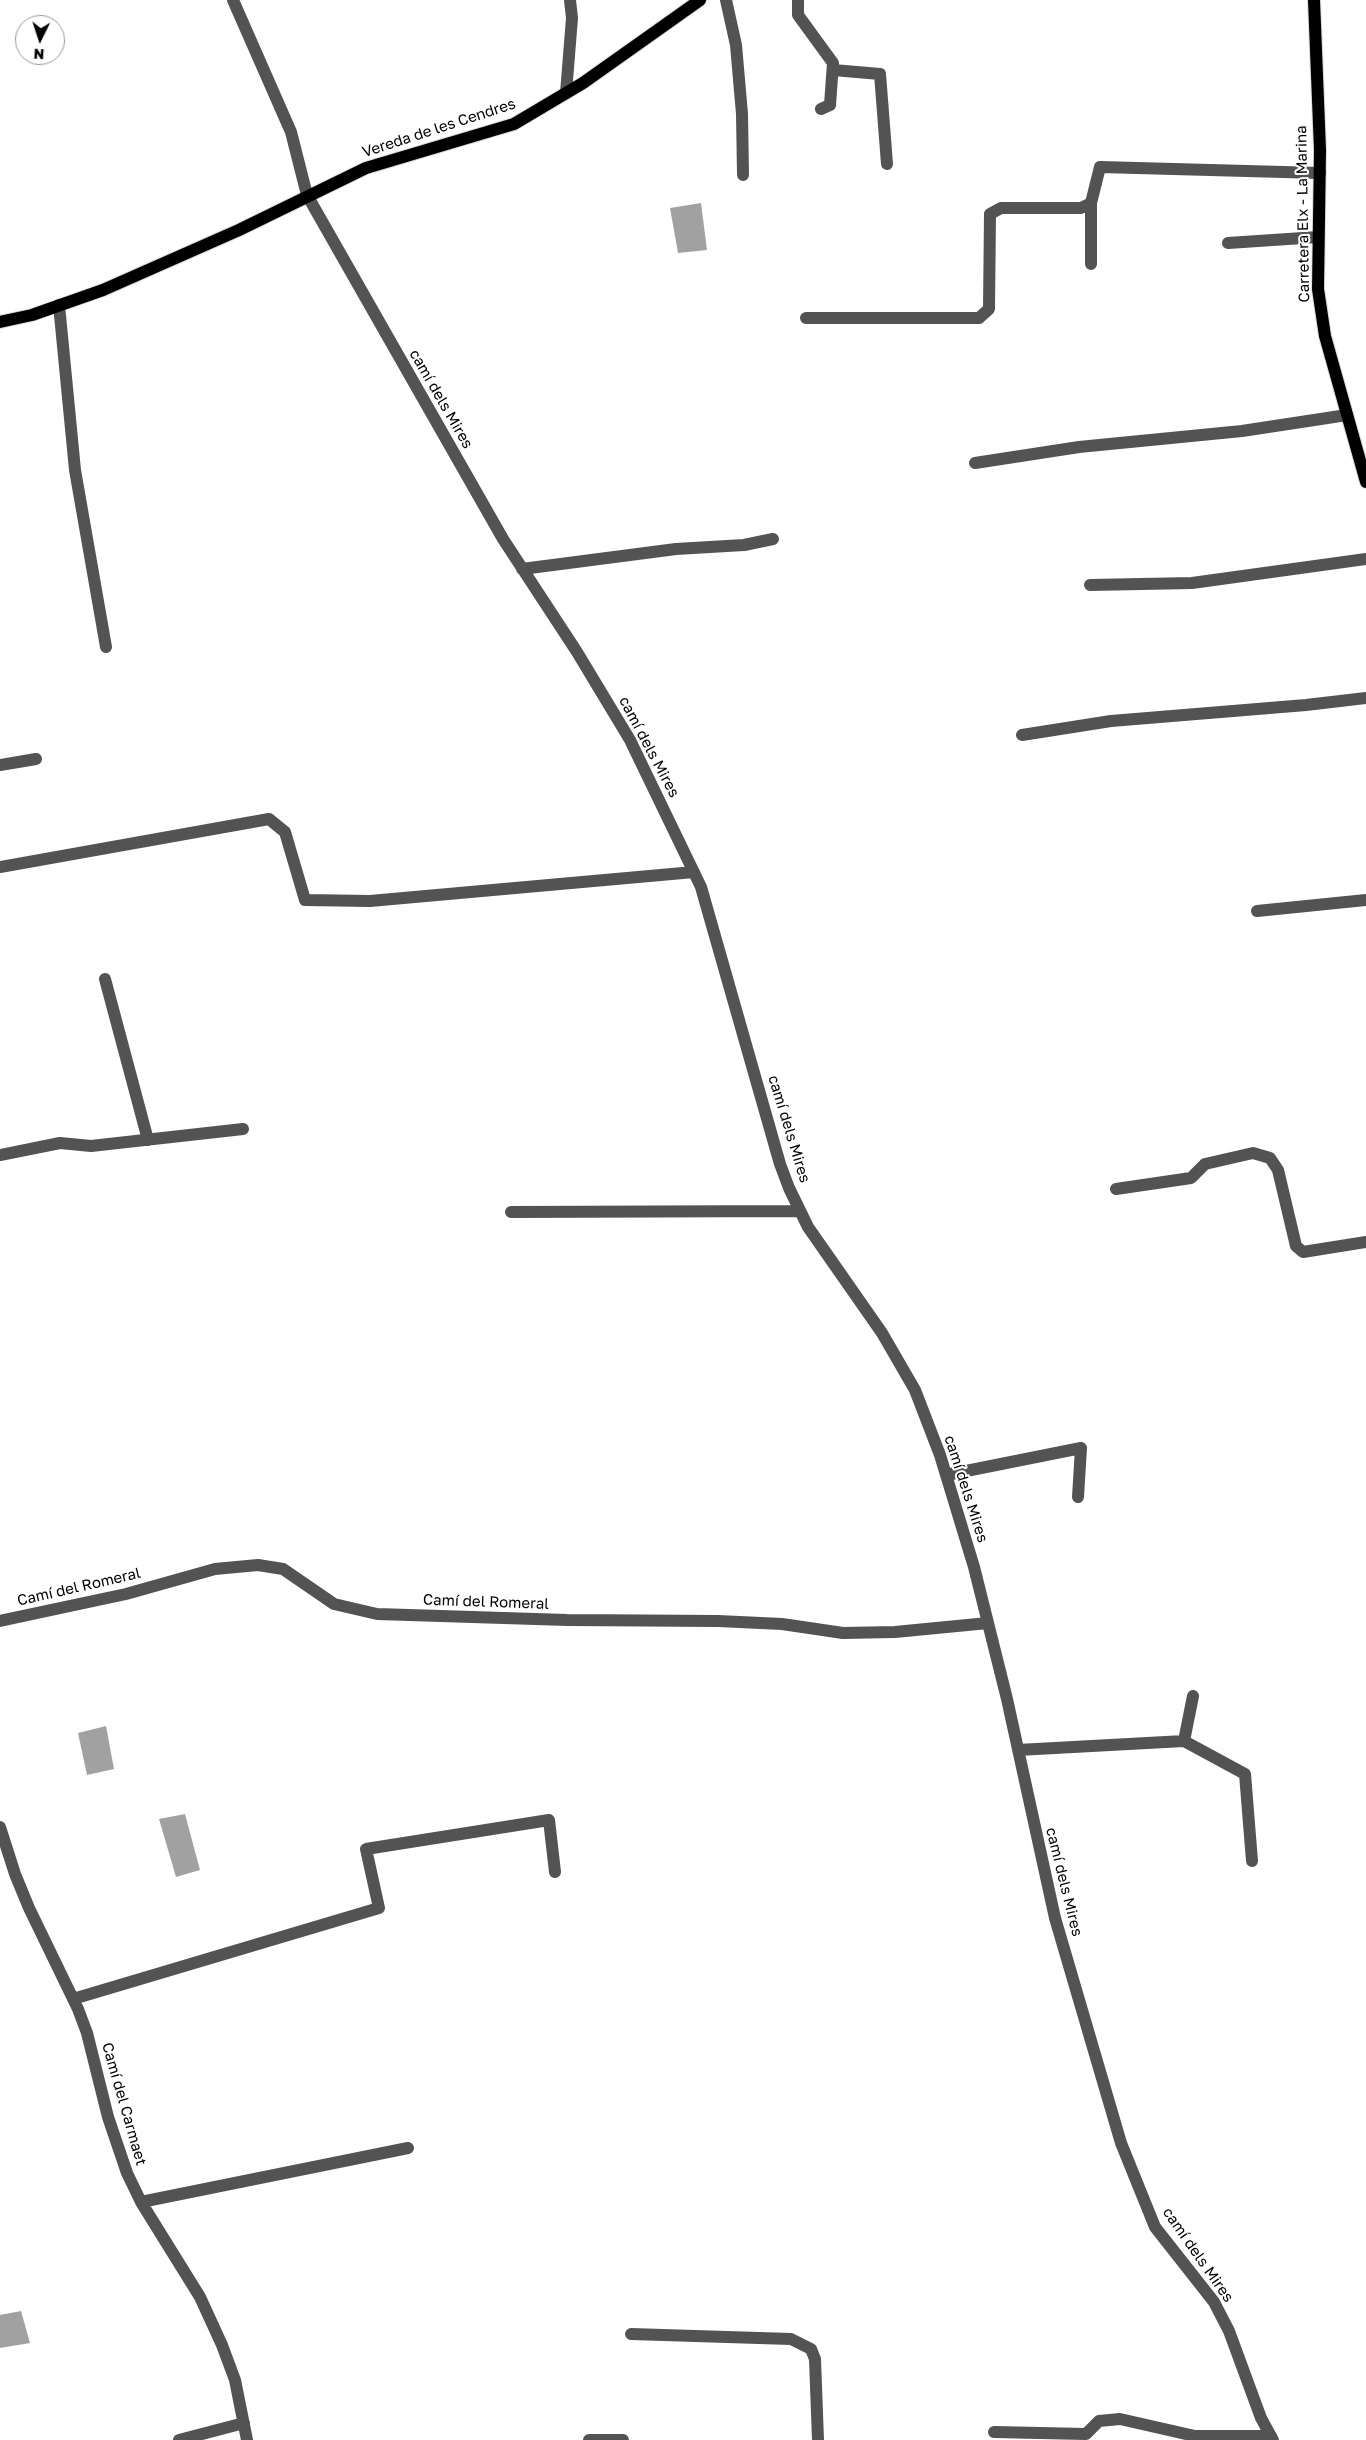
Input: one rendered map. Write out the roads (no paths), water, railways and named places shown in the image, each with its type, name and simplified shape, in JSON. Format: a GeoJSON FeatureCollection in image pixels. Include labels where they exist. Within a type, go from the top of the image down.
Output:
{"type":"FeatureCollection","features":[{"type":"Feature","properties":{"kind":"main road","name":"Vereda de les Cendres"},"geometry":{"type":"LineString","coordinates":[[0,322],[103,290],[220,238],[366,168],[514,124],[566,93],[700,0]]}},
{"type":"Feature","properties":{"kind":"main road","name":"Carretera Elx - La Marina"},"geometry":{"type":"LineString","coordinates":[[1314,0],[1320,172],[1318,289],[1325,336],[1366,482]]}},
{"type":"Feature","properties":{"kind":"street","name":"camí dels Mires"},"geometry":{"type":"LineString","coordinates":[[233,0],[291,132],[307,195],[483,505],[577,652],[630,740],[701,887],[780,1164],[808,1226],[882,1333],[915,1390],[946,1475],[988,1623],[1055,1918],[1106,2097],[1136,2184],[1155,2227],[1214,2302],[1229,2331],[1262,2418],[1272,2438]]}},
{"type":"Feature","properties":{"kind":"street"},"geometry":{"type":"LineString","coordinates":[[566,93],[572,18],[570,0]]}},
{"type":"Feature","properties":{"kind":"street"},"geometry":{"type":"LineString","coordinates":[[726,0],[736,45],[742,114],[743,175]]}},
{"type":"Feature","properties":{"kind":"street"},"geometry":{"type":"LineString","coordinates":[[798,0],[798,15],[833,63],[830,105],[821,109]]}},
{"type":"Feature","properties":{"kind":"street"},"geometry":{"type":"LineString","coordinates":[[833,70],[880,74],[887,164]]}},
{"type":"Feature","properties":{"kind":"street"},"geometry":{"type":"LineString","coordinates":[[1091,264],[1091,203],[1100,167],[1320,172]]}},
{"type":"Feature","properties":{"kind":"street"},"geometry":{"type":"LineString","coordinates":[[806,318],[979,318],[989,310],[990,214],[1001,208],[1081,208],[1091,203]]}},
{"type":"Feature","properties":{"kind":"street"},"geometry":{"type":"LineString","coordinates":[[1228,243],[1318,237]]}},
{"type":"Feature","properties":{"kind":"street"},"geometry":{"type":"LineString","coordinates":[[59,305],[76,470],[106,647]]}},
{"type":"Feature","properties":{"kind":"street"},"geometry":{"type":"LineString","coordinates":[[975,463],[1080,447],[1242,431],[1347,415]]}},
{"type":"Feature","properties":{"kind":"street"},"geometry":{"type":"LineString","coordinates":[[522,568],[676,549],[744,544],[773,539]]}},
{"type":"Feature","properties":{"kind":"street"},"geometry":{"type":"LineString","coordinates":[[1090,585],[1192,583],[1366,559]]}},
{"type":"Feature","properties":{"kind":"street"},"geometry":{"type":"LineString","coordinates":[[1022,735],[1110,720],[1306,705],[1366,698]]}},
{"type":"Feature","properties":{"kind":"street"},"geometry":{"type":"LineString","coordinates":[[0,765],[36,759]]}},
{"type":"Feature","properties":{"kind":"street"},"geometry":{"type":"LineString","coordinates":[[0,867],[269,819],[285,832],[305,900],[370,901],[694,872]]}},
{"type":"Feature","properties":{"kind":"street"},"geometry":{"type":"LineString","coordinates":[[1257,911],[1366,900]]}},
{"type":"Feature","properties":{"kind":"street"},"geometry":{"type":"LineString","coordinates":[[105,979],[148,1140]]}},
{"type":"Feature","properties":{"kind":"street"},"geometry":{"type":"LineString","coordinates":[[0,1155],[60,1143],[91,1146],[243,1129]]}},
{"type":"Feature","properties":{"kind":"street"},"geometry":{"type":"LineString","coordinates":[[1116,1189],[1191,1178],[1206,1164],[1253,1153],[1270,1158],[1278,1170],[1296,1246],[1303,1252],[1366,1242]]}},
{"type":"Feature","properties":{"kind":"street"},"geometry":{"type":"LineString","coordinates":[[511,1212],[800,1211]]}},
{"type":"Feature","properties":{"kind":"street"},"geometry":{"type":"LineString","coordinates":[[946,1475],[1081,1448],[1078,1497]]}},
{"type":"Feature","properties":{"kind":"street","name":"Camí del Romeral"},"geometry":{"type":"LineString","coordinates":[[0,1621],[126,1594],[215,1569],[258,1564],[283,1569],[334,1604],[377,1614],[567,1620],[718,1621],[782,1624],[843,1633],[895,1632],[988,1623]]}},
{"type":"Feature","properties":{"kind":"street"},"geometry":{"type":"LineString","coordinates":[[1184,1741],[1194,1696]]}},
{"type":"Feature","properties":{"kind":"street"},"geometry":{"type":"LineString","coordinates":[[1018,1750],[1184,1741],[1244,1774],[1252,1861]]}},
{"type":"Feature","properties":{"kind":"street"},"geometry":{"type":"LineString","coordinates":[[73,1999],[379,1908],[366,1849],[548,1820],[555,1872]]}},
{"type":"Feature","properties":{"kind":"street","name":"Camí del Carmaet"},"geometry":{"type":"LineString","coordinates":[[0,1827],[28,1908],[73,1999],[87,2033],[116,2142],[141,2202],[204,2305],[235,2380],[246,2440]]}},
{"type":"Feature","properties":{"kind":"street"},"geometry":{"type":"LineString","coordinates":[[141,2202],[408,2148]]}},
{"type":"Feature","properties":{"kind":"street"},"geometry":{"type":"LineString","coordinates":[[631,2334],[791,2339],[811,2349],[815,2359],[818,2440]]}},
{"type":"Feature","properties":{"kind":"street"},"geometry":{"type":"LineString","coordinates":[[994,2432],[1086,2434],[1099,2422],[1120,2418],[1194,2436],[1272,2438]]}},
{"type":"Feature","properties":{"kind":"street"},"geometry":{"type":"LineString","coordinates":[[179,2440],[244,2423]]}},
{"type":"Feature","properties":{"kind":"street"},"geometry":{"type":"LineString","coordinates":[[589,2440],[623,2440]]}}]}
